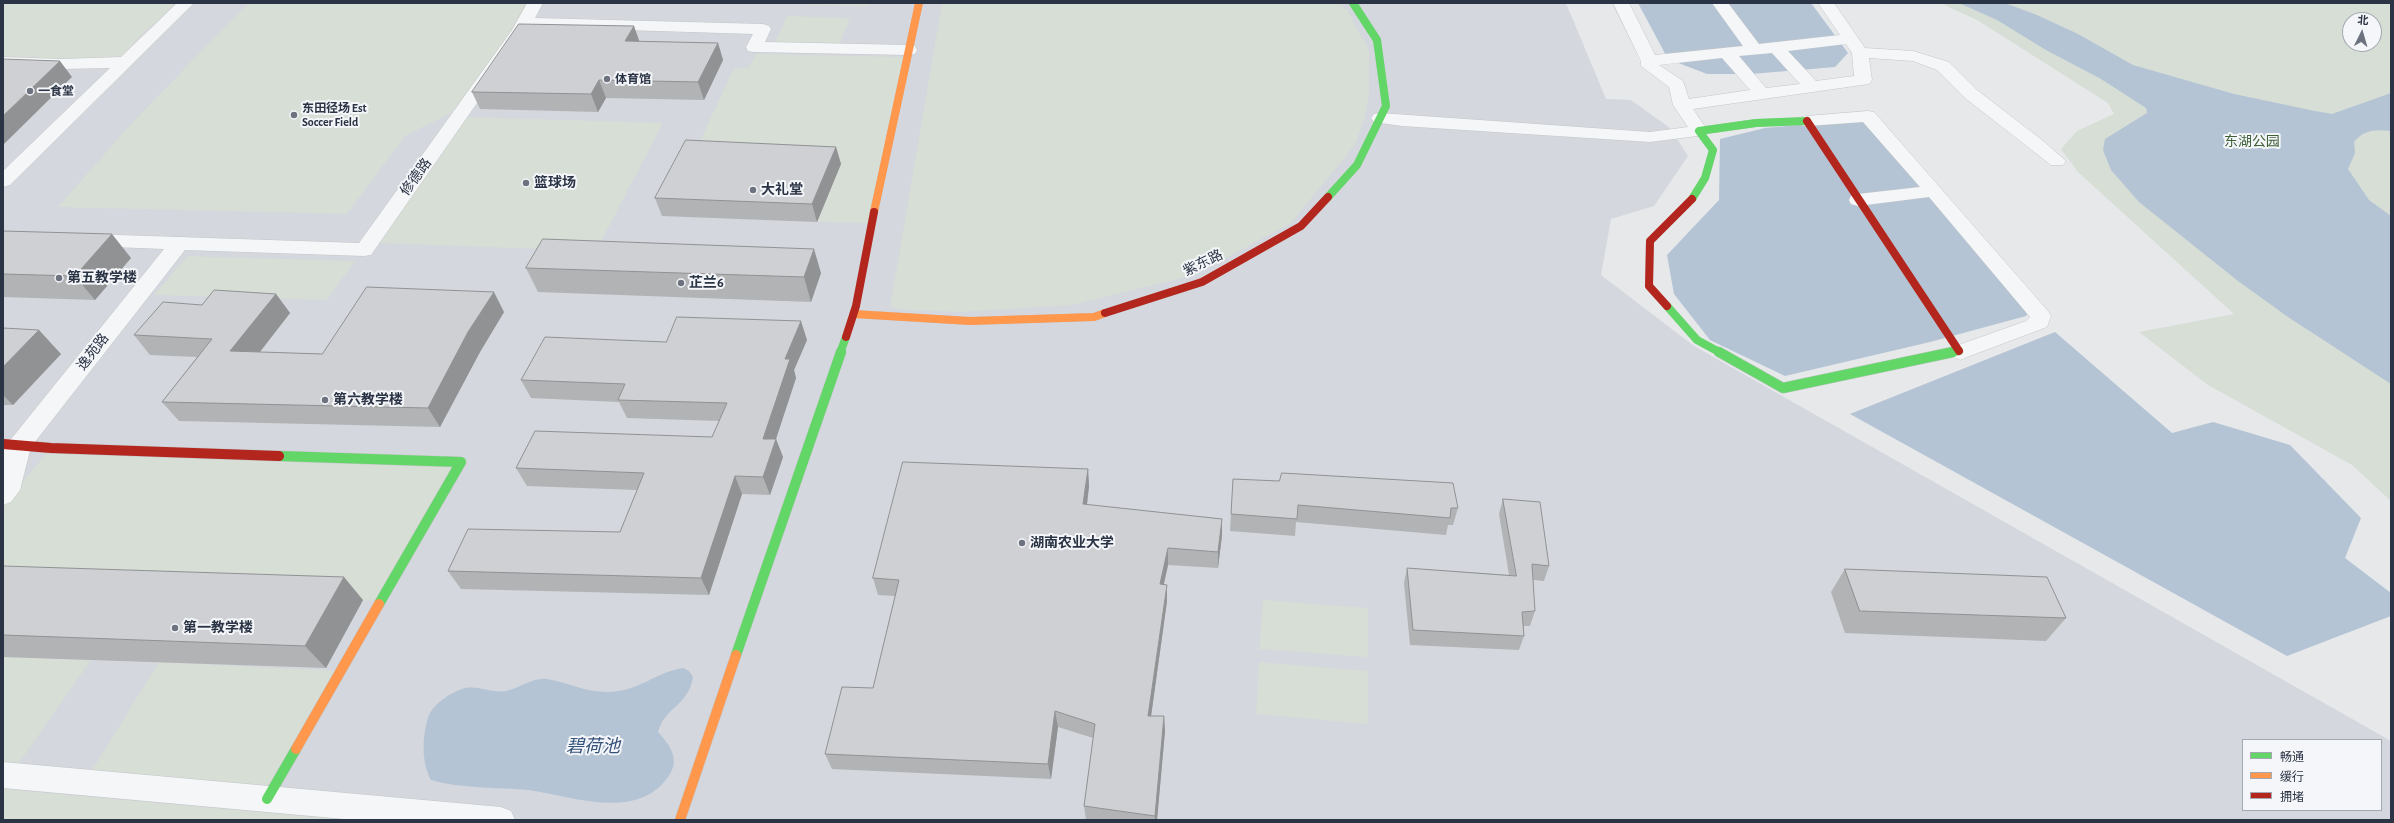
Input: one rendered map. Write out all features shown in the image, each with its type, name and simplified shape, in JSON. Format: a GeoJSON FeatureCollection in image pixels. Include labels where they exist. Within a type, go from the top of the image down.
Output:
{"type":"FeatureCollection","features":[{"type":"Feature","properties":{"kind":"street"},"geometry":{"type":"LineString","coordinates":[[3,181],[186,3]]}},
{"type":"Feature","properties":{"kind":"street"},"geometry":{"type":"LineString","coordinates":[[535,3],[522,27],[763,29],[754,47],[909,50]]}},
{"type":"Feature","properties":{"kind":"street"},"geometry":{"type":"LineString","coordinates":[[680,820],[854,314],[919,3]]}},
{"type":"Feature","properties":{"kind":"street","name":"紫东路"},"geometry":{"type":"LineString","coordinates":[[854,314],[970,321],[1094,317],[1202,282],[1301,226],[1357,165],[1386,106],[1377,40],[1353,3]]}},
{"type":"Feature","properties":{"kind":"street"},"geometry":{"type":"LineString","coordinates":[[1621,3],[1655,60]]}},
{"type":"Feature","properties":{"kind":"street"},"geometry":{"type":"LineString","coordinates":[[1720,3],[1754,49]]}},
{"type":"Feature","properties":{"kind":"street"},"geometry":{"type":"LineString","coordinates":[[1682,105],[1863,80],[1851,44],[1826,3]]}},
{"type":"Feature","properties":{"kind":"street","name":"修德路"},"geometry":{"type":"LineString","coordinates":[[179,244],[364,250],[522,27]]}},
{"type":"Feature","properties":{"kind":"street"},"geometry":{"type":"LineString","coordinates":[[1380,118],[1402,121],[1650,137],[1699,131],[1756,123],[1808,121],[1868,116],[2041,316],[2040,322],[2033,326],[1956,347],[1783,388],[1697,340],[1649,286],[1650,241],[1686,209],[1704,183],[1711,163],[1713,150],[1699,131],[1682,105],[1677,85],[1649,66],[1655,60],[1727,53],[1776,46],[1851,44],[1883,52],[1920,57],[1944,67],[1971,93],[2058,161]]}},
{"type":"Feature","properties":{"kind":"street"},"geometry":{"type":"LineString","coordinates":[[1776,46],[1812,87]]}},
{"type":"Feature","properties":{"kind":"street"},"geometry":{"type":"LineString","coordinates":[[1727,53],[1762,94]]}},
{"type":"Feature","properties":{"kind":"street"},"geometry":{"type":"LineString","coordinates":[[3,62],[62,64],[126,62]]}},
{"type":"Feature","properties":{"kind":"street"},"geometry":{"type":"LineString","coordinates":[[1808,121],[1858,200],[1956,347]]}},
{"type":"Feature","properties":{"kind":"street"},"geometry":{"type":"LineString","coordinates":[[1858,200],[1933,191]]}},
{"type":"Feature","properties":{"kind":"street"},"geometry":{"type":"LineString","coordinates":[[72,239],[179,244]]}},
{"type":"Feature","properties":{"kind":"street","name":"逸苑路"},"geometry":{"type":"LineString","coordinates":[[9,448],[179,244]]}},
{"type":"Feature","properties":{"kind":"street"},"geometry":{"type":"LineString","coordinates":[[3,496],[8,490],[9,448],[51,448],[461,462],[267,799]]}},
{"type":"Feature","properties":{"kind":"street"},"geometry":{"type":"LineString","coordinates":[[3,776],[501,820]]}},
{"type":"Feature","properties":{"kind":"shaded area","name":"湖南农业大学"},"geometry":{"type":"Polygon","coordinates":[[[3,3],[1566,3],[1606,99],[1631,100],[1670,128],[1688,156],[1654,206],[1611,219],[1601,275],[1694,346],[2391,741],[2391,820],[3,820],[3,3]]]}},
{"type":"Feature","properties":{"kind":"green space"},"geometry":{"type":"Polygon","coordinates":[[[3,3],[180,3],[143,33],[120,58],[3,65],[3,3]]]}},
{"type":"Feature","properties":{"kind":"green space","name":"东田径场 Est Soccer Field"},"geometry":{"type":"Polygon","coordinates":[[[248,3],[529,3],[468,105],[406,135],[347,214],[58,207],[130,125],[248,3]]]}},
{"type":"Feature","properties":{"kind":"green space"},"geometry":{"type":"Polygon","coordinates":[[[732,3],[870,3],[869,6],[732,3]]]}},
{"type":"Feature","properties":{"kind":"green space"},"geometry":{"type":"Polygon","coordinates":[[[942,3],[1339,3],[1347,10],[1369,50],[1369,92],[1365,117],[1355,145],[1291,223],[1194,275],[1073,305],[961,312],[904,310],[890,307],[942,3]]]}},
{"type":"Feature","properties":{"kind":"green space","name":"东湖公园"},"geometry":{"type":"Polygon","coordinates":[[[1940,3],[2391,3],[2391,501],[2352,465],[2208,385],[2139,332],[2234,314],[2078,172],[2061,149],[2077,131],[2114,114],[2108,103],[1977,20],[1940,3]]]}},
{"type":"Feature","properties":{"kind":"green space"},"geometry":{"type":"Polygon","coordinates":[[[787,16],[850,18],[839,45],[775,43],[787,16]]]}},
{"type":"Feature","properties":{"kind":"green space"},"geometry":{"type":"Polygon","coordinates":[[[756,54],[903,57],[872,223],[817,222],[840,164],[692,158],[734,68],[748,68],[756,54]]]}},
{"type":"Feature","properties":{"kind":"green space","name":"篮球场"},"geometry":{"type":"Polygon","coordinates":[[[467,117],[663,123],[596,251],[378,243],[467,117]]]}},
{"type":"Feature","properties":{"kind":"green space"},"geometry":{"type":"Polygon","coordinates":[[[187,256],[355,261],[327,300],[154,295],[187,256]]]}},
{"type":"Feature","properties":{"kind":"green space"},"geometry":{"type":"Polygon","coordinates":[[[51,448],[461,462],[381,601],[3,587],[3,505],[51,448]]]}},
{"type":"Feature","properties":{"kind":"green space"},"geometry":{"type":"Polygon","coordinates":[[[1263,600],[1368,608],[1368,657],[1259,649],[1263,600]]]}},
{"type":"Feature","properties":{"kind":"green space"},"geometry":{"type":"Polygon","coordinates":[[[3,657],[91,660],[10,776],[3,775],[3,657]]]}},
{"type":"Feature","properties":{"kind":"green space"},"geometry":{"type":"Polygon","coordinates":[[[159,662],[341,671],[267,799],[84,783],[159,662]]]}},
{"type":"Feature","properties":{"kind":"green space"},"geometry":{"type":"Polygon","coordinates":[[[1259,662],[1368,671],[1368,724],[1256,714],[1259,662]]]}},
{"type":"Feature","properties":{"kind":"green space"},"geometry":{"type":"Polygon","coordinates":[[[3,789],[349,820],[3,820],[3,789]]]}},
{"type":"Feature","properties":{"kind":"water"},"geometry":{"type":"Polygon","coordinates":[[[1638,3],[1811,3],[1848,53],[1835,67],[1751,74],[1707,74],[1668,59],[1638,3]]]}},
{"type":"Feature","properties":{"kind":"water"},"geometry":{"type":"Polygon","coordinates":[[[1959,3],[2005,3],[2037,15],[2078,34],[2133,65],[2234,94],[2315,111],[2332,114],[2391,93],[2391,131],[2371,131],[2358,138],[2354,142],[2355,153],[2348,169],[2369,200],[2391,216],[2391,384],[2288,317],[2238,281],[2139,202],[2111,170],[2103,150],[2105,139],[2147,113],[2146,108],[2101,79],[2046,50],[1997,20],[1959,3]]]}},
{"type":"Feature","properties":{"kind":"water"},"geometry":{"type":"Polygon","coordinates":[[[1866,119],[2028,313],[2026,316],[1930,342],[1785,376],[1710,340],[1674,294],[1667,255],[1719,200],[1720,139],[1765,128],[1866,119]]]}},
{"type":"Feature","properties":{"kind":"water"},"geometry":{"type":"Polygon","coordinates":[[[2055,332],[2172,433],[2213,422],[2290,445],[2361,518],[2345,558],[2391,593],[2391,616],[2287,656],[1850,414],[2055,332]]]}},
{"type":"Feature","properties":{"kind":"water","name":"碧荷池"},"geometry":{"type":"Polygon","coordinates":[[[683,668],[689,671],[693,677],[690,687],[682,701],[661,723],[658,732],[666,741],[672,752],[674,762],[673,768],[670,774],[657,789],[641,798],[624,802],[605,803],[528,790],[443,783],[431,780],[428,773],[424,757],[424,740],[429,715],[438,703],[457,691],[468,688],[479,688],[500,692],[516,688],[532,681],[547,679],[593,691],[620,691],[639,685],[664,673],[683,668]]]}},
{"type":"Feature","properties":{"kind":"building","name":"体育馆"},"geometry":{"type":"Polygon","coordinates":[[[519,24],[634,26],[625,41],[718,43],[698,82],[599,80],[591,94],[472,92],[519,24]]]}},
{"type":"Feature","properties":{"kind":"building"},"geometry":{"type":"Polygon","coordinates":[[[3,59],[60,61],[3,116],[3,59]]]}},
{"type":"Feature","properties":{"kind":"building","name":"大礼堂"},"geometry":{"type":"Polygon","coordinates":[[[686,140],[836,147],[812,204],[655,198],[686,140]]]}},
{"type":"Feature","properties":{"kind":"building"},"geometry":{"type":"Polygon","coordinates":[[[3,231],[112,234],[75,276],[3,274],[3,231]]]}},
{"type":"Feature","properties":{"kind":"building"},"geometry":{"type":"Polygon","coordinates":[[[543,239],[814,249],[804,277],[526,268],[543,239]]]}},
{"type":"Feature","properties":{"kind":"building"},"geometry":{"type":"Polygon","coordinates":[[[367,287],[494,292],[468,332],[428,408],[162,402],[212,339],[134,335],[163,302],[202,305],[214,290],[276,294],[230,351],[322,354],[367,287]]]}},
{"type":"Feature","properties":{"kind":"building"},"geometry":{"type":"Polygon","coordinates":[[[677,317],[801,321],[785,359],[790,359],[763,439],[776,439],[763,477],[735,476],[701,578],[448,571],[468,529],[620,532],[644,473],[516,468],[535,431],[712,437],[727,403],[618,400],[625,384],[521,380],[545,337],[666,342],[677,317]]]}},
{"type":"Feature","properties":{"kind":"building"},"geometry":{"type":"Polygon","coordinates":[[[3,328],[39,330],[3,367],[3,328]]]}},
{"type":"Feature","properties":{"kind":"building"},"geometry":{"type":"Polygon","coordinates":[[[903,462],[1088,469],[1083,504],[1222,519],[1218,552],[1168,548],[1160,584],[1167,585],[1148,716],[1164,716],[1155,816],[1084,806],[1095,724],[1055,711],[1048,764],[825,754],[842,687],[873,688],[899,580],[873,578],[903,462]]]}},
{"type":"Feature","properties":{"kind":"building"},"geometry":{"type":"Polygon","coordinates":[[[1282,473],[1453,483],[1458,508],[1451,508],[1450,518],[1298,505],[1297,519],[1231,514],[1233,479],[1279,481],[1282,473]]]}},
{"type":"Feature","properties":{"kind":"building"},"geometry":{"type":"Polygon","coordinates":[[[1503,499],[1540,502],[1549,566],[1532,564],[1535,611],[1522,612],[1524,636],[1413,630],[1407,568],[1516,576],[1503,499]]]}},
{"type":"Feature","properties":{"kind":"building","name":"第一教学楼"},"geometry":{"type":"Polygon","coordinates":[[[3,566],[344,577],[305,646],[3,635],[3,566]]]}},
{"type":"Feature","properties":{"kind":"building"},"geometry":{"type":"Polygon","coordinates":[[[1845,569],[2047,577],[2066,618],[1860,611],[1845,569]]]}},
{"type":"Feature","properties":{"kind":"traffic: fast"},"geometry":{"type":"LineString","coordinates":[[1328,197],[1357,165],[1386,106],[1377,40],[1353,3]]}},
{"type":"Feature","properties":{"kind":"traffic: fast"},"geometry":{"type":"LineString","coordinates":[[1692,199],[1705,178],[1713,150],[1699,131],[1756,123],[1807,121]]}},
{"type":"Feature","properties":{"kind":"traffic: fast"},"geometry":{"type":"LineString","coordinates":[[1667,306],[1697,340],[1783,388],[1959,351]]}},
{"type":"Feature","properties":{"kind":"traffic: fast"},"geometry":{"type":"LineString","coordinates":[[736,655],[846,337]]}},
{"type":"Feature","properties":{"kind":"traffic: fast"},"geometry":{"type":"LineString","coordinates":[[279,456],[461,462],[379,604]]}},
{"type":"Feature","properties":{"kind":"traffic: fast"},"geometry":{"type":"LineString","coordinates":[[267,799],[296,749]]}},
{"type":"Feature","properties":{"kind":"traffic: slow"},"geometry":{"type":"LineString","coordinates":[[874,212],[919,3]]}},
{"type":"Feature","properties":{"kind":"traffic: slow"},"geometry":{"type":"LineString","coordinates":[[854,314],[970,321],[1094,317],[1105,313]]}},
{"type":"Feature","properties":{"kind":"traffic: slow"},"geometry":{"type":"LineString","coordinates":[[296,749],[379,604]]}},
{"type":"Feature","properties":{"kind":"traffic: slow"},"geometry":{"type":"LineString","coordinates":[[680,820],[736,655]]}},
{"type":"Feature","properties":{"kind":"traffic: jam"},"geometry":{"type":"LineString","coordinates":[[1807,121],[1959,351]]}},
{"type":"Feature","properties":{"kind":"traffic: jam"},"geometry":{"type":"LineString","coordinates":[[1105,313],[1202,282],[1301,226],[1328,197]]}},
{"type":"Feature","properties":{"kind":"traffic: jam"},"geometry":{"type":"LineString","coordinates":[[1667,306],[1649,286],[1650,241],[1692,199]]}},
{"type":"Feature","properties":{"kind":"traffic: jam"},"geometry":{"type":"LineString","coordinates":[[846,337],[856,306],[874,212]]}},
{"type":"Feature","properties":{"kind":"traffic: jam"},"geometry":{"type":"LineString","coordinates":[[3,444],[51,448],[279,456]]}},
{"type":"Feature","properties":{"kind":"place","name":"体育馆"},"geometry":{"type":"Point","coordinates":[607,79]}},
{"type":"Feature","properties":{"kind":"place","name":"一食堂"},"geometry":{"type":"Point","coordinates":[30,91]}},
{"type":"Feature","properties":{"kind":"place","name":"东田径场 Est Soccer Field"},"geometry":{"type":"Point","coordinates":[294,115]}},
{"type":"Feature","properties":{"kind":"place","name":"篮球场"},"geometry":{"type":"Point","coordinates":[526,183]}},
{"type":"Feature","properties":{"kind":"place","name":"大礼堂"},"geometry":{"type":"Point","coordinates":[753,190]}},
{"type":"Feature","properties":{"kind":"place","name":"第五教学楼"},"geometry":{"type":"Point","coordinates":[59,278]}},
{"type":"Feature","properties":{"kind":"place","name":"芷兰6"},"geometry":{"type":"Point","coordinates":[681,283]}},
{"type":"Feature","properties":{"kind":"place","name":"第六教学楼"},"geometry":{"type":"Point","coordinates":[325,400]}},
{"type":"Feature","properties":{"kind":"place","name":"湖南农业大学"},"geometry":{"type":"Point","coordinates":[1022,543]}},
{"type":"Feature","properties":{"kind":"place","name":"第一教学楼"},"geometry":{"type":"Point","coordinates":[175,628]}}]}
